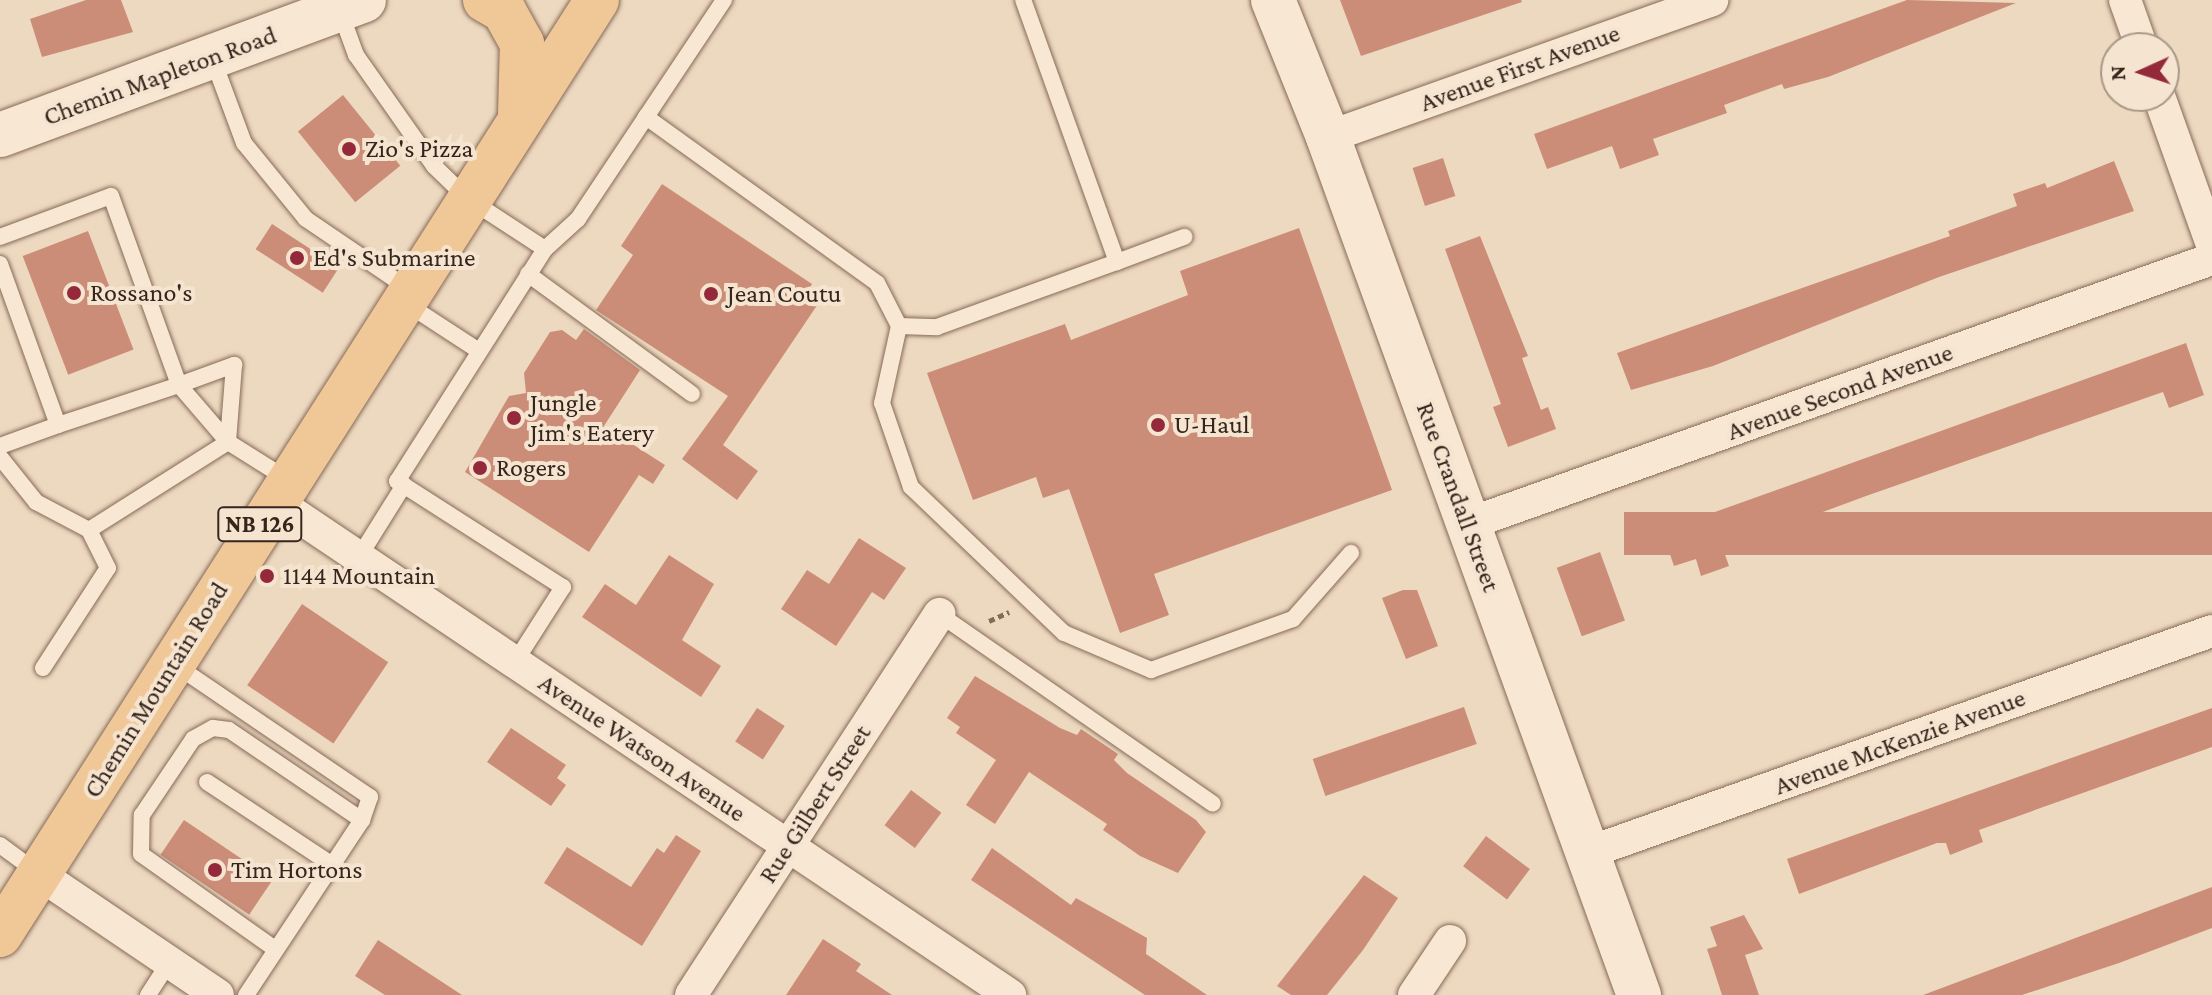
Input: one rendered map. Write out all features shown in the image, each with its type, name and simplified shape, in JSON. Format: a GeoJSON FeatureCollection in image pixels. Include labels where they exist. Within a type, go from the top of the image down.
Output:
{"type":"FeatureCollection","features":[{"type":"Feature","properties":{"kind":"main road"},"geometry":{"type":"LineString","coordinates":[[485,0],[504,11],[522,43],[520,114]]}},
{"type":"Feature","properties":{"kind":"main road","name":"Chemin Mountain Road"},"geometry":{"type":"LineString","coordinates":[[0,935],[520,114],[597,0]]}},
{"type":"Feature","properties":{"kind":"street","name":"Rue Crandall Street"},"geometry":{"type":"LineString","coordinates":[[1273,0],[1328,137],[1639,995]]}},
{"type":"Feature","properties":{"kind":"street","name":"Avenue First Avenue"},"geometry":{"type":"LineString","coordinates":[[1328,137],[1712,0]]}},
{"type":"Feature","properties":{"kind":"street"},"geometry":{"type":"LineString","coordinates":[[2125,0],[2136,32]]}},
{"type":"Feature","properties":{"kind":"street","name":"Chemin Mapleton Road"},"geometry":{"type":"LineString","coordinates":[[0,135],[352,5]]}},
{"type":"Feature","properties":{"kind":"street"},"geometry":{"type":"LineString","coordinates":[[2165,112],[2212,245]]}},
{"type":"Feature","properties":{"kind":"street","name":"Avenue Second Avenue"},"geometry":{"type":"LineString","coordinates":[[1468,524],[2212,259]]}},
{"type":"Feature","properties":{"kind":"street","name":"Avenue Watson Avenue"},"geometry":{"type":"LineString","coordinates":[[282,490],[359,557],[1010,995]]}},
{"type":"Feature","properties":{"kind":"street","name":"Rue Gilbert Street"},"geometry":{"type":"LineString","coordinates":[[691,995],[787,846],[952,623]]}},
{"type":"Feature","properties":{"kind":"street","name":"Avenue McKenzie Avenue"},"geometry":{"type":"LineString","coordinates":[[1587,853],[2212,631]]}},
{"type":"Feature","properties":{"kind":"street"},"geometry":{"type":"LineString","coordinates":[[39,874],[218,995]]}},
{"type":"Feature","properties":{"kind":"street"},"geometry":{"type":"LineString","coordinates":[[1414,995],[1450,941]]}},
{"type":"Feature","properties":{"kind":"lane"},"geometry":{"type":"LineString","coordinates":[[515,662],[563,587],[397,481],[528,274],[545,249],[578,219],[724,0]]}},
{"type":"Feature","properties":{"kind":"lane"},"geometry":{"type":"LineString","coordinates":[[1023,0],[1117,262]]}},
{"type":"Feature","properties":{"kind":"lane"},"geometry":{"type":"LineString","coordinates":[[352,5],[356,55],[434,166],[467,198],[545,249]]}},
{"type":"Feature","properties":{"kind":"lane"},"geometry":{"type":"LineString","coordinates":[[211,57],[244,143],[306,219],[479,351]]}},
{"type":"Feature","properties":{"kind":"lane"},"geometry":{"type":"LineString","coordinates":[[646,117],[877,283],[899,326],[882,403],[911,487],[1064,633],[1151,670],[1293,619],[1351,553]]}},
{"type":"Feature","properties":{"kind":"lane"},"geometry":{"type":"LineString","coordinates":[[0,237],[111,196],[179,385],[228,442],[282,490]]}},
{"type":"Feature","properties":{"kind":"lane"},"geometry":{"type":"LineString","coordinates":[[899,326],[937,327],[1184,237]]}},
{"type":"Feature","properties":{"kind":"lane"},"geometry":{"type":"LineString","coordinates":[[0,264],[58,425]]}},
{"type":"Feature","properties":{"kind":"lane"},"geometry":{"type":"LineString","coordinates":[[528,274],[692,394]]}},
{"type":"Feature","properties":{"kind":"lane"},"geometry":{"type":"LineString","coordinates":[[0,446],[234,365],[228,442]]}},
{"type":"Feature","properties":{"kind":"lane"},"geometry":{"type":"LineString","coordinates":[[89,530],[228,442]]}},
{"type":"Feature","properties":{"kind":"lane"},"geometry":{"type":"LineString","coordinates":[[0,457],[36,502],[89,530],[108,568],[43,668]]}},
{"type":"Feature","properties":{"kind":"lane"},"geometry":{"type":"LineString","coordinates":[[359,557],[404,485]]}},
{"type":"Feature","properties":{"kind":"lane"},"geometry":{"type":"LineString","coordinates":[[952,623],[1213,804]]}},
{"type":"Feature","properties":{"kind":"lane"},"geometry":{"type":"LineString","coordinates":[[172,663],[370,797],[362,820],[246,995]]}},
{"type":"Feature","properties":{"kind":"lane"},"geometry":{"type":"LineString","coordinates":[[275,949],[141,854],[142,815],[176,764],[204,731],[229,730],[362,820]]}},
{"type":"Feature","properties":{"kind":"lane"},"geometry":{"type":"LineString","coordinates":[[207,782],[331,864]]}},
{"type":"Feature","properties":{"kind":"lane"},"geometry":{"type":"LineString","coordinates":[[0,845],[39,874]]}},
{"type":"Feature","properties":{"kind":"lane"},"geometry":{"type":"LineString","coordinates":[[148,995],[169,963]]}},
{"type":"Feature","properties":{"kind":"path"},"geometry":{"type":"LineString","coordinates":[[952,623],[1032,602]]}},
{"type":"Feature","properties":{"kind":"building"},"geometry":{"type":"Polygon","coordinates":[[[86,0],[121,0],[133,32],[42,57],[30,19],[86,0]]]}},
{"type":"Feature","properties":{"kind":"building"},"geometry":{"type":"Polygon","coordinates":[[[1340,0],[1521,0],[1522,2],[1361,56],[1340,0]]]}},
{"type":"Feature","properties":{"kind":"building"},"geometry":{"type":"Polygon","coordinates":[[[1907,0],[2016,3],[1828,77],[1784,89],[1782,84],[1724,105],[1727,113],[1653,139],[1659,155],[1620,169],[1612,146],[1547,169],[1534,134],[1907,0]]]}},
{"type":"Feature","properties":{"kind":"building","name":"Zio's Pizza"},"geometry":{"type":"Polygon","coordinates":[[[343,95],[400,166],[355,202],[298,132],[343,95]]]}},
{"type":"Feature","properties":{"kind":"building"},"geometry":{"type":"Polygon","coordinates":[[[1443,158],[1455,196],[1425,206],[1413,168],[1443,158]]]}},
{"type":"Feature","properties":{"kind":"building"},"geometry":{"type":"Polygon","coordinates":[[[2114,161],[2134,211],[1939,277],[1713,366],[1631,390],[1617,353],[1950,236],[1948,231],[2017,206],[2013,194],[2045,183],[2047,188],[2114,161]]]}},
{"type":"Feature","properties":{"kind":"building","name":"Jean Coutu"},"geometry":{"type":"Polygon","coordinates":[[[662,184],[812,284],[809,289],[822,298],[723,445],[758,471],[737,500],[682,459],[728,396],[596,310],[633,255],[621,246],[662,184]]]}},
{"type":"Feature","properties":{"kind":"building","name":"Ed's Submarine"},"geometry":{"type":"Polygon","coordinates":[[[272,224],[339,268],[323,293],[256,249],[272,224]]]}},
{"type":"Feature","properties":{"kind":"building","name":"U-Haul"},"geometry":{"type":"Polygon","coordinates":[[[1299,228],[1392,490],[1154,574],[1169,615],[1120,633],[1069,489],[1043,498],[1036,477],[973,500],[927,373],[1065,324],[1071,340],[1188,295],[1180,271],[1299,228]]]}},
{"type":"Feature","properties":{"kind":"building","name":"Rossano's"},"geometry":{"type":"Polygon","coordinates":[[[88,231],[134,350],[68,375],[23,256],[88,231]]]}},
{"type":"Feature","properties":{"kind":"building"},"geometry":{"type":"Polygon","coordinates":[[[1480,236],[1528,356],[1522,358],[1541,410],[1548,407],[1556,429],[1508,447],[1493,407],[1501,404],[1445,249],[1480,236]]]}},
{"type":"Feature","properties":{"kind":"building"},"geometry":{"type":"Polygon","coordinates":[[[584,329],[640,370],[604,426],[665,465],[653,484],[639,475],[589,552],[465,472],[509,396],[526,393],[524,373],[550,332],[562,330],[576,340],[584,329]]]}},
{"type":"Feature","properties":{"kind":"building"},"geometry":{"type":"Polygon","coordinates":[[[2186,343],[2204,395],[2169,408],[2163,392],[1866,496],[1723,549],[1729,566],[1701,576],[1696,559],[1674,566],[1662,531],[2186,343]]]}},
{"type":"Feature","properties":{"kind":"building"},"geometry":{"type":"Polygon","coordinates":[[[1624,512],[2212,512],[2212,555],[1624,555],[1624,512]]]}},
{"type":"Feature","properties":{"kind":"building"},"geometry":{"type":"Polygon","coordinates":[[[859,538],[906,568],[884,600],[872,592],[836,646],[781,609],[807,570],[829,584],[859,538]]]}},
{"type":"Feature","properties":{"kind":"building"},"geometry":{"type":"Polygon","coordinates":[[[1600,552],[1625,621],[1582,636],[1557,568],[1600,552]]]}},
{"type":"Feature","properties":{"kind":"building"},"geometry":{"type":"Polygon","coordinates":[[[669,555],[714,584],[682,640],[721,666],[701,697],[582,617],[605,584],[636,605],[669,555]]]}},
{"type":"Feature","properties":{"kind":"building"},"geometry":{"type":"Polygon","coordinates":[[[1403,590],[1417,590],[1438,646],[1406,659],[1382,598],[1403,590]]]}},
{"type":"Feature","properties":{"kind":"building"},"geometry":{"type":"Polygon","coordinates":[[[302,604],[388,662],[333,743],[247,685],[302,604]]]}},
{"type":"Feature","properties":{"kind":"building"},"geometry":{"type":"Polygon","coordinates":[[[975,676],[1060,728],[1077,735],[1081,729],[1118,754],[1114,760],[1127,773],[1196,820],[1206,832],[1178,873],[1140,856],[1103,830],[1107,824],[1029,772],[995,824],[966,805],[996,760],[956,733],[960,727],[947,718],[975,676]]]}},
{"type":"Feature","properties":{"kind":"building"},"geometry":{"type":"Polygon","coordinates":[[[1464,707],[1477,744],[1325,796],[1313,759],[1464,707]]]}},
{"type":"Feature","properties":{"kind":"building"},"geometry":{"type":"Polygon","coordinates":[[[757,708],[785,726],[763,760],[735,742],[757,708]]]}},
{"type":"Feature","properties":{"kind":"building"},"geometry":{"type":"Polygon","coordinates":[[[2212,708],[2212,747],[1979,830],[1983,842],[1950,855],[1946,843],[1937,843],[1799,894],[1787,859],[2212,708]]]}},
{"type":"Feature","properties":{"kind":"building"},"geometry":{"type":"Polygon","coordinates":[[[511,728],[566,765],[557,778],[566,785],[551,806],[487,762],[511,728]]]}},
{"type":"Feature","properties":{"kind":"building"},"geometry":{"type":"Polygon","coordinates":[[[911,790],[941,813],[915,848],[885,825],[911,790]]]}},
{"type":"Feature","properties":{"kind":"building","name":"Tim Hortons"},"geometry":{"type":"Polygon","coordinates":[[[184,820],[273,880],[249,915],[161,855],[184,820]]]}},
{"type":"Feature","properties":{"kind":"building"},"geometry":{"type":"Polygon","coordinates":[[[676,835],[701,851],[642,946],[544,883],[567,847],[631,887],[657,848],[664,853],[676,835]]]}},
{"type":"Feature","properties":{"kind":"building"},"geometry":{"type":"Polygon","coordinates":[[[1486,836],[1530,869],[1507,899],[1463,866],[1486,836]]]}},
{"type":"Feature","properties":{"kind":"building"},"geometry":{"type":"Polygon","coordinates":[[[992,848],[1071,905],[1076,898],[1147,938],[1146,954],[1207,995],[1145,995],[971,880],[992,848]]]}},
{"type":"Feature","properties":{"kind":"building"},"geometry":{"type":"Polygon","coordinates":[[[1364,875],[1398,898],[1363,950],[1327,995],[1291,995],[1277,986],[1364,875]]]}},
{"type":"Feature","properties":{"kind":"building"},"geometry":{"type":"Polygon","coordinates":[[[2212,887],[2212,928],[2119,963],[2022,995],[1923,995],[2212,887]]]}},
{"type":"Feature","properties":{"kind":"building"},"geometry":{"type":"Polygon","coordinates":[[[1744,915],[1763,949],[1745,955],[1759,995],[1722,995],[1707,949],[1717,946],[1710,927],[1744,915]]]}},
{"type":"Feature","properties":{"kind":"building"},"geometry":{"type":"Polygon","coordinates":[[[823,939],[861,964],[856,971],[892,995],[786,995],[823,939]]]}},
{"type":"Feature","properties":{"kind":"building"},"geometry":{"type":"Polygon","coordinates":[[[378,940],[462,995],[385,995],[355,976],[378,940]]]}},
{"type":"Feature","properties":{"kind":"place","name":"Zio's Pizza"},"geometry":{"type":"Point","coordinates":[349,149]}},
{"type":"Feature","properties":{"kind":"place","name":"Ed's Submarine"},"geometry":{"type":"Point","coordinates":[297,258]}},
{"type":"Feature","properties":{"kind":"place","name":"Rossano's"},"geometry":{"type":"Point","coordinates":[74,293]}},
{"type":"Feature","properties":{"kind":"place","name":"Jean Coutu"},"geometry":{"type":"Point","coordinates":[711,294]}},
{"type":"Feature","properties":{"kind":"place","name":"Jungle Jim's Eatery"},"geometry":{"type":"Point","coordinates":[514,418]}},
{"type":"Feature","properties":{"kind":"place","name":"U-Haul"},"geometry":{"type":"Point","coordinates":[1158,425]}},
{"type":"Feature","properties":{"kind":"place","name":"Rogers"},"geometry":{"type":"Point","coordinates":[480,468]}},
{"type":"Feature","properties":{"kind":"place","name":"1144 Mountain"},"geometry":{"type":"Point","coordinates":[267,576]}},
{"type":"Feature","properties":{"kind":"place","name":"Tim Hortons"},"geometry":{"type":"Point","coordinates":[215,870]}}]}
